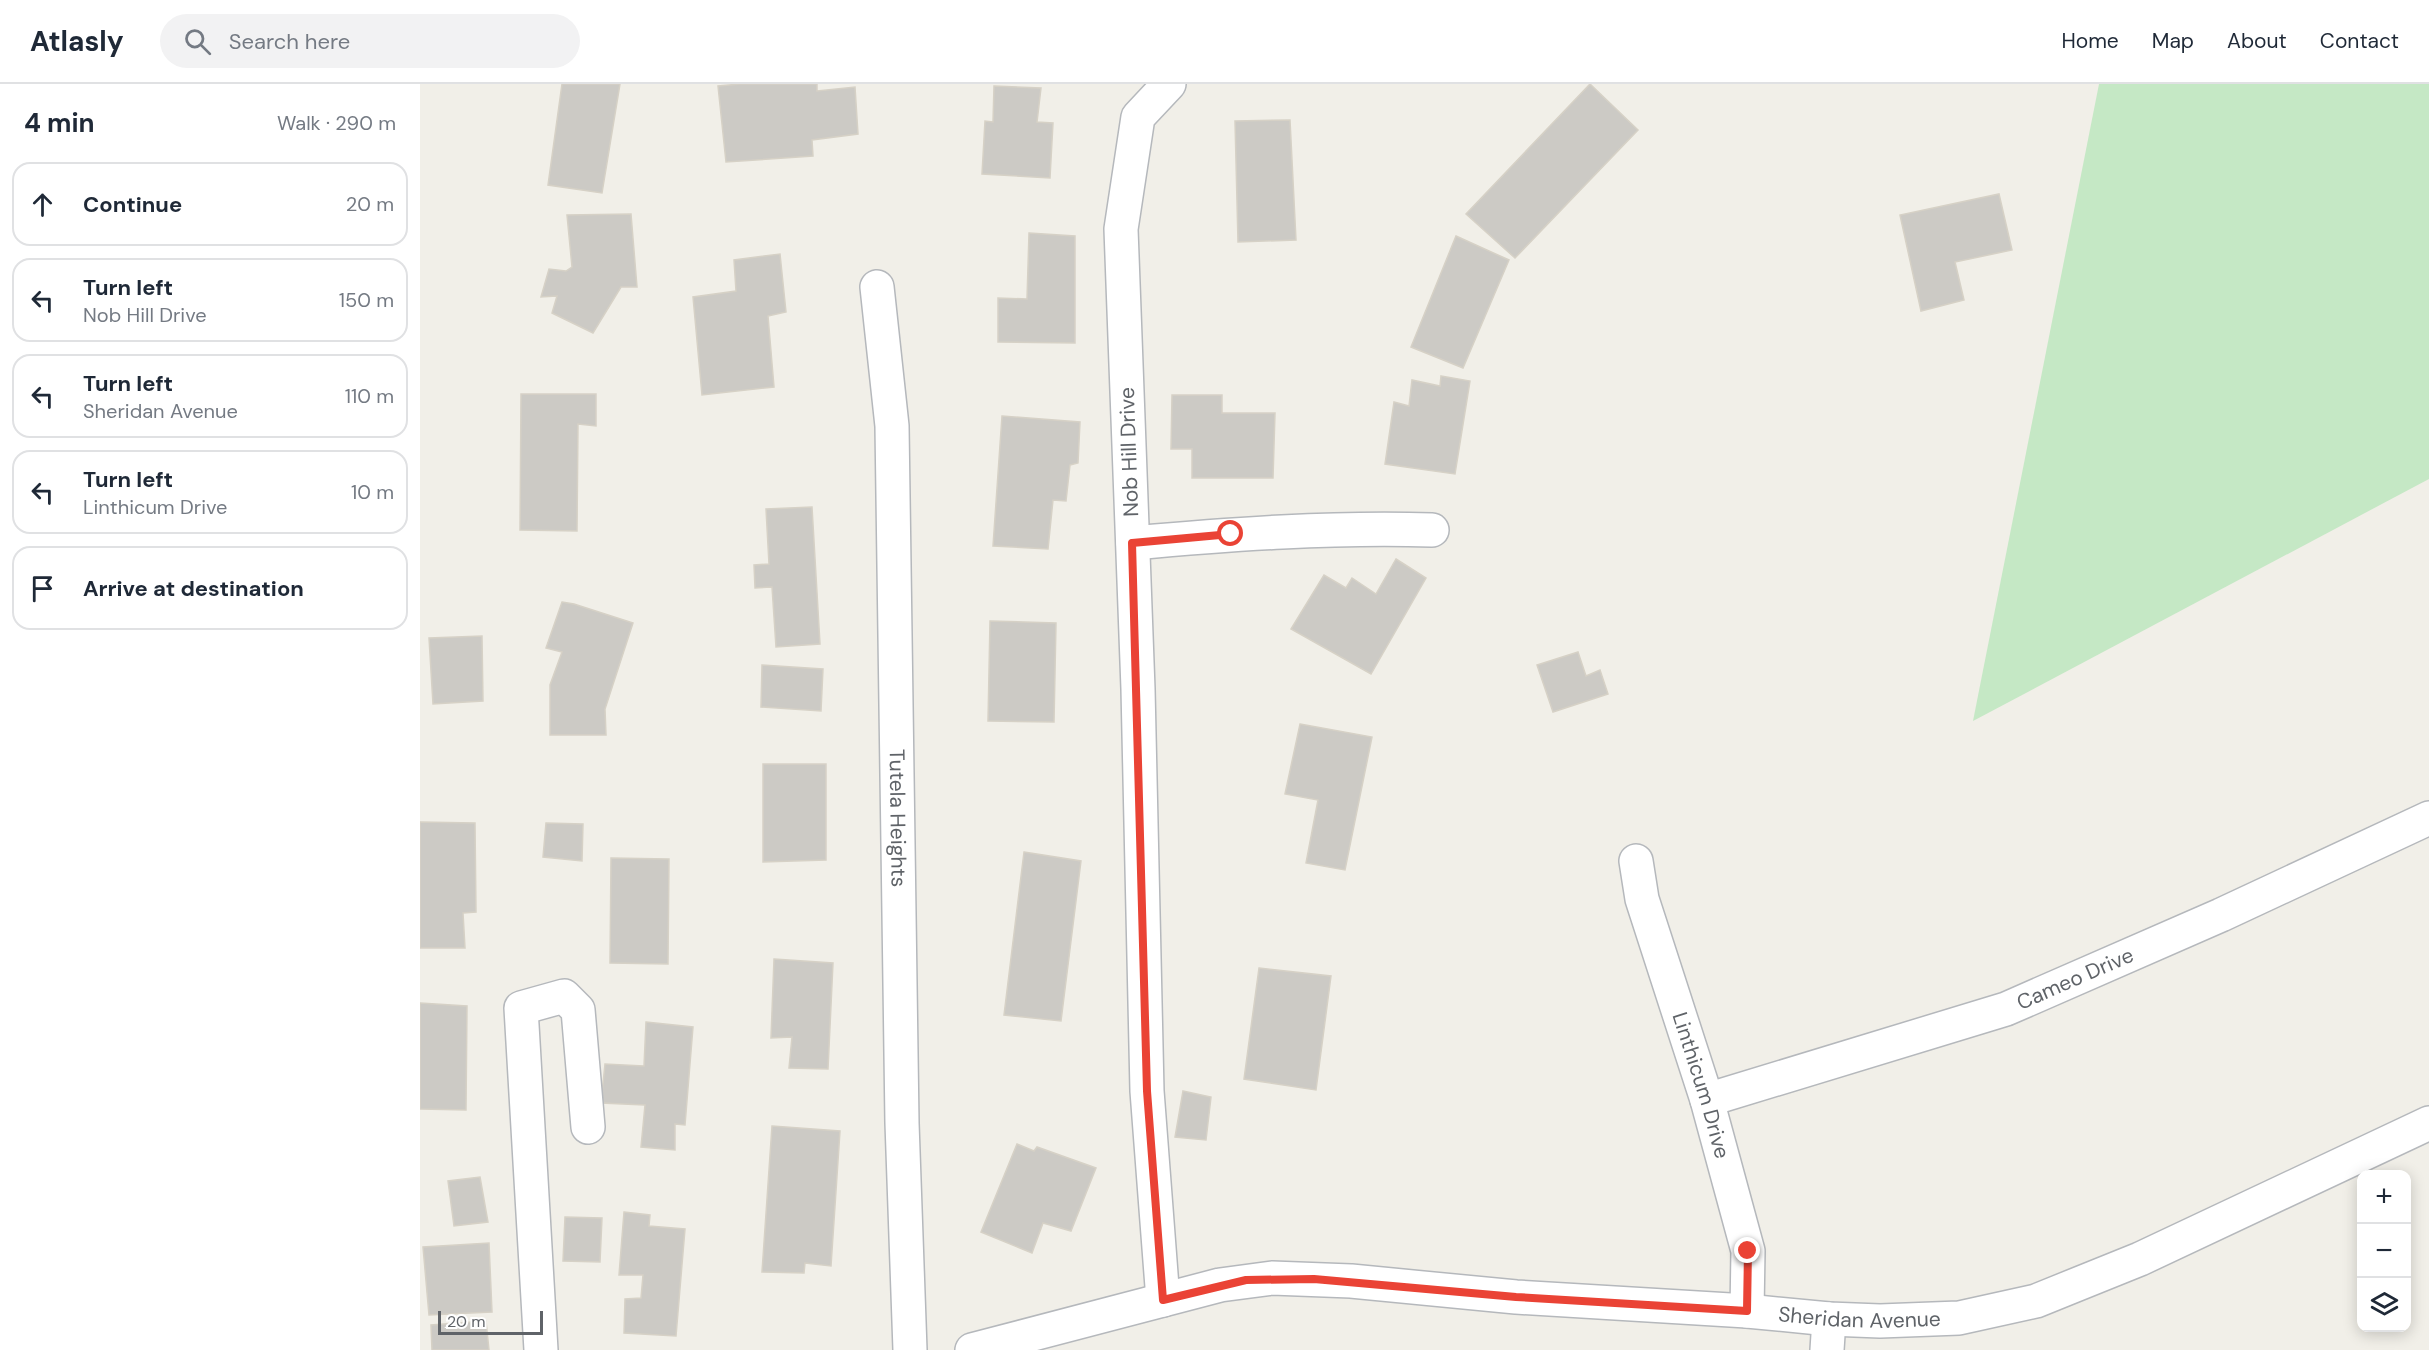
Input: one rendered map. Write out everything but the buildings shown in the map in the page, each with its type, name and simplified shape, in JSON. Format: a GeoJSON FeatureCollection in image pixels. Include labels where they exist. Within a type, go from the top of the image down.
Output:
{"type":"FeatureCollection","features":[{"type":"Feature","properties":{"kind":"street","name":"Nob Hill Drive"},"geometry":{"type":"LineString","coordinates":[[1163,1300],[1147,1091],[1121,229],[1138,117],[1169,84]]}},
{"type":"Feature","properties":{"kind":"street","name":"Tutela Heights"},"geometry":{"type":"LineString","coordinates":[[876,287],[892,426],[902,1123],[910,1350]]}},
{"type":"Feature","properties":{"kind":"street"},"geometry":{"type":"LineString","coordinates":[[1132,543],[1231,534],[1385,528],[1432,530]]}},
{"type":"Feature","properties":{"kind":"street","name":"Cameo Drive"},"geometry":{"type":"LineString","coordinates":[[1707,1100],[2006,1009],[2222,915],[2429,818]]}},
{"type":"Feature","properties":{"kind":"street","name":"Linthicum Drive"},"geometry":{"type":"LineString","coordinates":[[1636,861],[1642,899],[1707,1100],[1748,1251],[1747,1311]]}},
{"type":"Feature","properties":{"kind":"street"},"geometry":{"type":"LineString","coordinates":[[541,1350],[521,1008],[564,996],[578,1010],[588,1127]]}},
{"type":"Feature","properties":{"kind":"street","name":"Sheridan Avenue"},"geometry":{"type":"LineString","coordinates":[[972,1350],[1246,1280],[1314,1279],[1516,1297],[1747,1311],[1828,1335],[1880,1321],[1959,1318],[2036,1301],[2140,1259],[2429,1123]]}},
{"type":"Feature","properties":{"kind":"green space"},"geometry":{"type":"Polygon","coordinates":[[[2099,84],[2429,84],[2429,479],[1973,721],[2099,84]]]}},
{"type":"Feature","properties":{"kind":"route"},"geometry":{"type":"LineString","coordinates":[[1231,534],[1132,543],[1138,689],[1147,1091],[1163,1300],[1220,1285],[1272,1278],[1351,1281],[1516,1297],[1747,1311],[1748,1251]]}}]}
